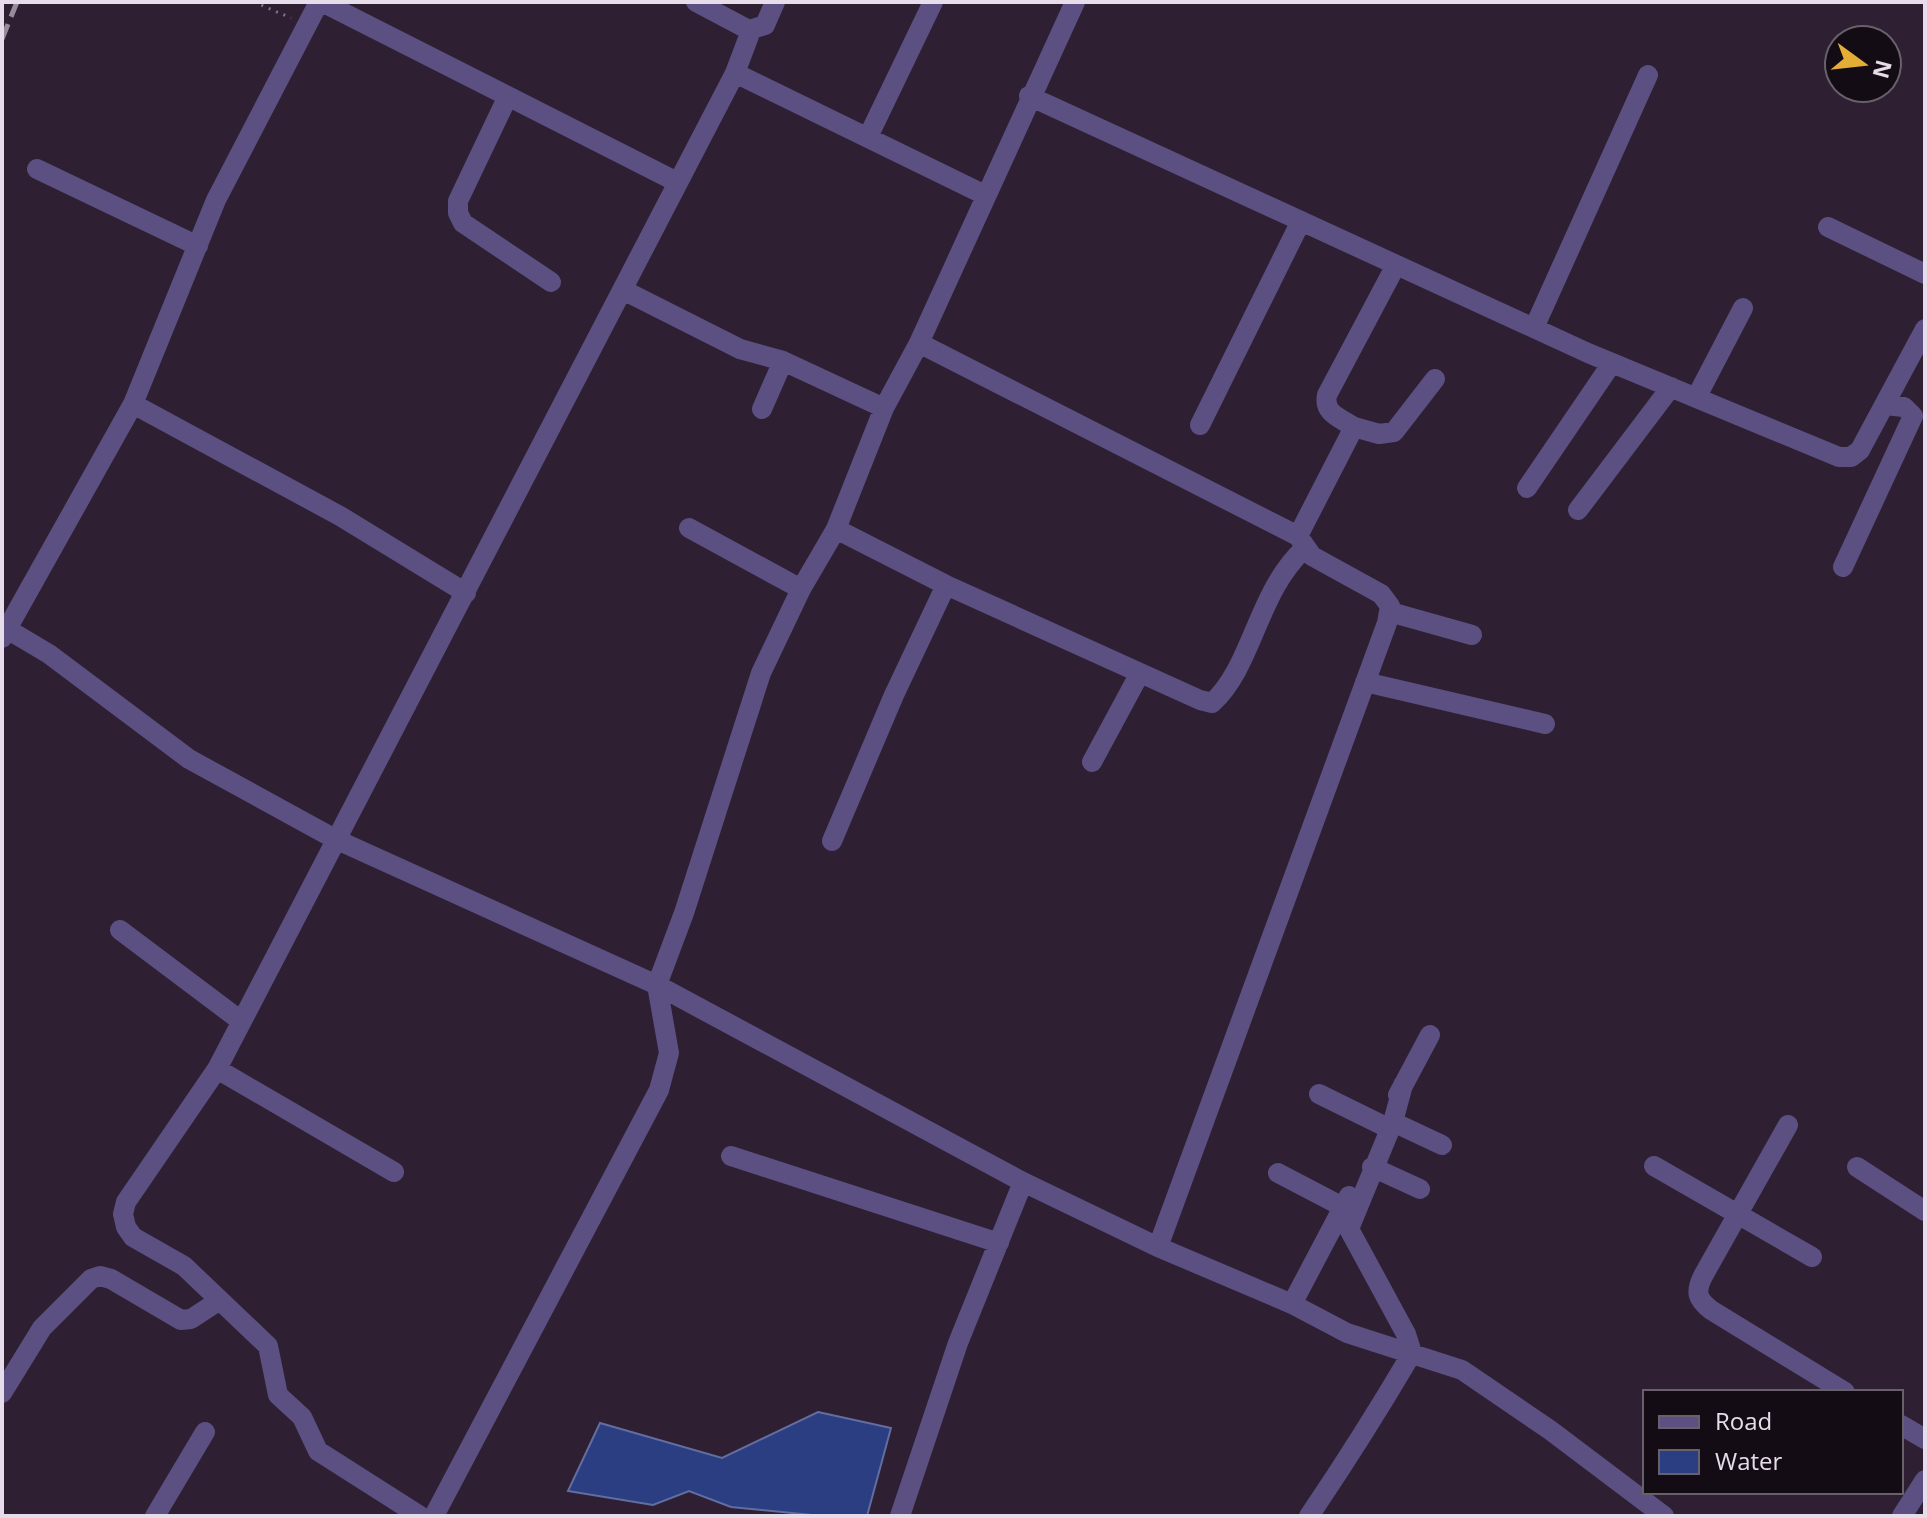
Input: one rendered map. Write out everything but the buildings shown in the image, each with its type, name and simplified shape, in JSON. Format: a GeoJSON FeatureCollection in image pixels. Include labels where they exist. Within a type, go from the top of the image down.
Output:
{"type":"FeatureCollection","features":[{"type":"Feature","properties":{"kind":"street"},"geometry":{"type":"LineString","coordinates":[[677,182],[320,2],[216,200],[133,404],[4,631],[49,654],[189,759],[335,839],[657,985],[1023,1182],[1158,1247],[1292,1304],[1347,1333],[1462,1370],[1550,1430],[1664,1516]]}},
{"type":"Feature","properties":{"kind":"street"},"geometry":{"type":"LineString","coordinates":[[696,2],[749,30],[765,25],[775,2]]}},
{"type":"Feature","properties":{"kind":"street"},"geometry":{"type":"LineString","coordinates":[[868,137],[933,2]]}},
{"type":"Feature","properties":{"kind":"street"},"geometry":{"type":"LineString","coordinates":[[434,1516],[659,1090],[669,1053],[657,985],[684,913],[761,673],[801,589],[836,529],[884,408],[919,343],[1029,96],[1075,2]]}},
{"type":"Feature","properties":{"kind":"street"},"geometry":{"type":"LineString","coordinates":[[420,1516],[318,1451],[302,1417],[278,1395],[268,1346],[184,1266],[133,1237],[126,1227],[123,1214],[126,1202],[217,1069],[735,73],[749,30]]}},
{"type":"Feature","properties":{"kind":"street"},"geometry":{"type":"LineString","coordinates":[[735,73],[985,195]]}},
{"type":"Feature","properties":{"kind":"street"},"geometry":{"type":"LineString","coordinates":[[1534,328],[1648,75]]}},
{"type":"Feature","properties":{"kind":"street"},"geometry":{"type":"LineString","coordinates":[[1029,96],[1612,363],[1839,457],[1851,457],[1860,450],[1925,329]]}},
{"type":"Feature","properties":{"kind":"street"},"geometry":{"type":"LineString","coordinates":[[507,98],[458,201],[458,213],[463,223],[551,282]]}},
{"type":"Feature","properties":{"kind":"street"},"geometry":{"type":"LineString","coordinates":[[37,169],[198,246]]}},
{"type":"Feature","properties":{"kind":"street"},"geometry":{"type":"LineString","coordinates":[[1200,425],[1301,221]]}},
{"type":"Feature","properties":{"kind":"street"},"geometry":{"type":"LineString","coordinates":[[1828,227],[1925,274]]}},
{"type":"Feature","properties":{"kind":"street"},"geometry":{"type":"LineString","coordinates":[[1396,265],[1325,404],[1328,411],[1354,427],[1379,434],[1394,432],[1435,379]]}},
{"type":"Feature","properties":{"kind":"street"},"geometry":{"type":"LineString","coordinates":[[623,290],[740,349],[783,361],[884,408]]}},
{"type":"Feature","properties":{"kind":"street"},"geometry":{"type":"LineString","coordinates":[[1696,398],[1743,308]]}},
{"type":"Feature","properties":{"kind":"street"},"geometry":{"type":"LineString","coordinates":[[919,343],[1301,543],[1387,600],[1390,612],[1158,1247]]}},
{"type":"Feature","properties":{"kind":"street"},"geometry":{"type":"LineString","coordinates":[[762,409],[783,361]]}},
{"type":"Feature","properties":{"kind":"street"},"geometry":{"type":"LineString","coordinates":[[1527,488],[1612,363]]}},
{"type":"Feature","properties":{"kind":"street"},"geometry":{"type":"LineString","coordinates":[[1578,510],[1671,387]]}},
{"type":"Feature","properties":{"kind":"street"},"geometry":{"type":"LineString","coordinates":[[133,404],[340,516],[466,593]]}},
{"type":"Feature","properties":{"kind":"street"},"geometry":{"type":"LineString","coordinates":[[1843,567],[1913,416],[1904,407],[1884,405]]}},
{"type":"Feature","properties":{"kind":"street"},"geometry":{"type":"LineString","coordinates":[[836,529],[946,585],[1212,703],[1227,686],[1275,584],[1301,543],[1354,427]]}},
{"type":"Feature","properties":{"kind":"street"},"geometry":{"type":"LineString","coordinates":[[689,528],[801,589]]}},
{"type":"Feature","properties":{"kind":"street"},"geometry":{"type":"LineString","coordinates":[[832,841],[894,695],[946,585]]}},
{"type":"Feature","properties":{"kind":"street"},"geometry":{"type":"LineString","coordinates":[[1390,612],[1472,635]]}},
{"type":"Feature","properties":{"kind":"street"},"geometry":{"type":"LineString","coordinates":[[1092,762],[1140,673]]}},
{"type":"Feature","properties":{"kind":"street"},"geometry":{"type":"LineString","coordinates":[[1365,682],[1545,724]]}},
{"type":"Feature","properties":{"kind":"street"},"geometry":{"type":"LineString","coordinates":[[120,930],[241,1021]]}},
{"type":"Feature","properties":{"kind":"street"},"geometry":{"type":"LineString","coordinates":[[1309,1516],[1327,1484],[1350,1458],[1412,1353],[1406,1334],[1349,1229],[1403,1085],[1430,1035]]}},
{"type":"Feature","properties":{"kind":"street"},"geometry":{"type":"LineString","coordinates":[[217,1069],[394,1172]]}},
{"type":"Feature","properties":{"kind":"street"},"geometry":{"type":"LineString","coordinates":[[1319,1094],[1442,1145]]}},
{"type":"Feature","properties":{"kind":"street"},"geometry":{"type":"LineString","coordinates":[[1292,1304],[1388,1124]]}},
{"type":"Feature","properties":{"kind":"street"},"geometry":{"type":"LineString","coordinates":[[1788,1125],[1699,1285],[1699,1300],[1842,1390]]}},
{"type":"Feature","properties":{"kind":"street"},"geometry":{"type":"LineString","coordinates":[[731,1156],[999,1243]]}},
{"type":"Feature","properties":{"kind":"street"},"geometry":{"type":"LineString","coordinates":[[1654,1166],[1739,1212],[1812,1257]]}},
{"type":"Feature","properties":{"kind":"street"},"geometry":{"type":"LineString","coordinates":[[1372,1167],[1420,1189]]}},
{"type":"Feature","properties":{"kind":"street"},"geometry":{"type":"LineString","coordinates":[[1857,1167],[1925,1211]]}},
{"type":"Feature","properties":{"kind":"street"},"geometry":{"type":"LineString","coordinates":[[1278,1173],[1343,1207]]}},
{"type":"Feature","properties":{"kind":"street"},"geometry":{"type":"LineString","coordinates":[[900,1516],[958,1343],[1023,1182]]}},
{"type":"Feature","properties":{"kind":"street"},"geometry":{"type":"LineString","coordinates":[[2,1393],[42,1328],[91,1279],[100,1276],[111,1279],[181,1320],[191,1319],[220,1300]]}},
{"type":"Feature","properties":{"kind":"street"},"geometry":{"type":"LineString","coordinates":[[1903,1426],[1925,1439]]}},
{"type":"Feature","properties":{"kind":"street"},"geometry":{"type":"LineString","coordinates":[[155,1516],[205,1432]]}},
{"type":"Feature","properties":{"kind":"street"},"geometry":{"type":"LineString","coordinates":[[1902,1516],[1925,1480]]}},
{"type":"Feature","properties":{"kind":"path"},"geometry":{"type":"LineString","coordinates":[[254,2],[307,25]]}},
{"type":"Feature","properties":{"kind":"water"},"geometry":{"type":"Polygon","coordinates":[[[818,1412],[891,1428],[867,1516],[822,1516],[731,1507],[689,1491],[653,1505],[568,1491],[600,1423],[722,1458],[818,1412]]]}},
{"type":"Feature","properties":{"kind":"railway"},"geometry":{"type":"LineString","coordinates":[[2,39],[17,2]]}}]}
